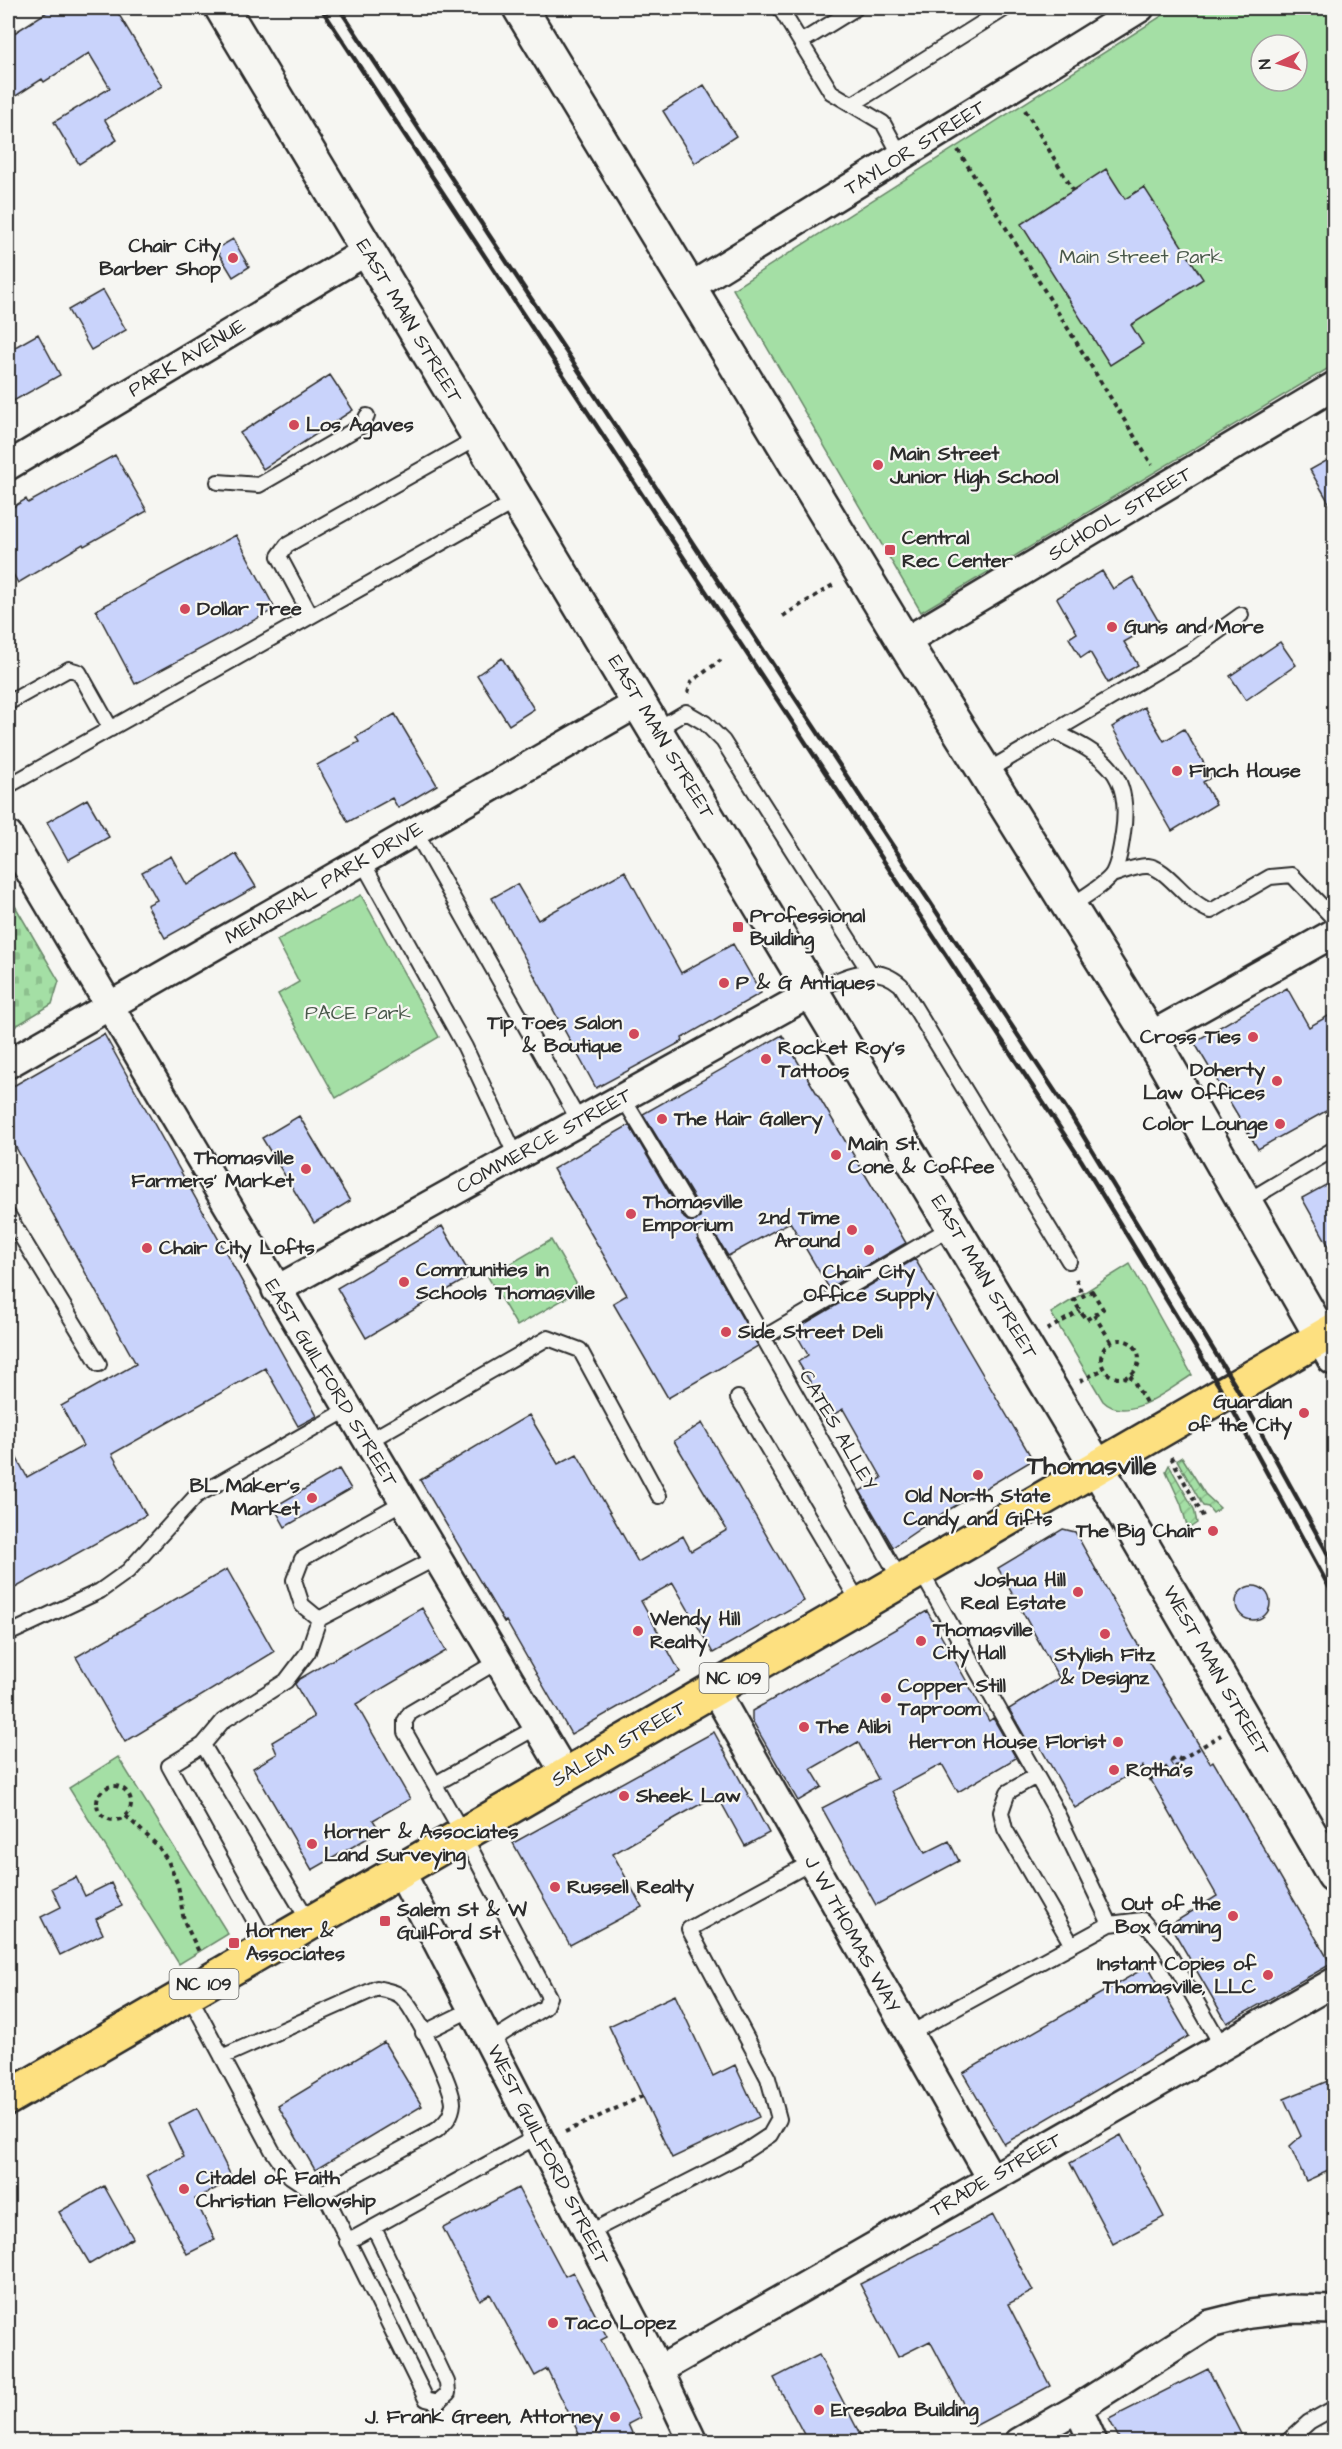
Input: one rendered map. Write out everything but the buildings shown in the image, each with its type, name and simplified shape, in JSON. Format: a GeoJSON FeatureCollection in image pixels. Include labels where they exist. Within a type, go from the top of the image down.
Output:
{"type":"FeatureCollection","features":[{"type":"Feature","properties":{"kind":"main road","name":"EAST MAIN STREET"},"geometry":{"type":"LineString","coordinates":[[222,8],[1097,1467]]}},
{"type":"Feature","properties":{"kind":"main road"},"geometry":{"type":"LineString","coordinates":[[520,8],[904,642],[1150,1036],[1246,1202],[1331,1341]]}},
{"type":"Feature","properties":{"kind":"main road","name":"SALEM STREET"},"geometry":{"type":"LineString","coordinates":[[8,2098],[1157,1432],[1331,1341]]}},
{"type":"Feature","properties":{"kind":"main road","name":"WEST MAIN STREET"},"geometry":{"type":"LineString","coordinates":[[1097,1467],[1335,1875]]}},
{"type":"Feature","properties":{"kind":"street","name":"TAYLOR STREET"},"geometry":{"type":"LineString","coordinates":[[690,287],[1140,8]]}},
{"type":"Feature","properties":{"kind":"street","name":"PARK AVENUE"},"geometry":{"type":"LineString","coordinates":[[8,466],[367,251]]}},
{"type":"Feature","properties":{"kind":"street","name":"SCHOOL STREET"},"geometry":{"type":"LineString","coordinates":[[904,642],[1335,386]]}},
{"type":"Feature","properties":{"kind":"street","name":"MEMORIAL PARK DRIVE"},"geometry":{"type":"LineString","coordinates":[[8,1064],[415,831],[648,716]]}},
{"type":"Feature","properties":{"kind":"street","name":"EAST GUILFORD STREET"},"geometry":{"type":"LineString","coordinates":[[8,835],[347,1410],[566,1775]]}},
{"type":"Feature","properties":{"kind":"street"},"geometry":{"type":"LineString","coordinates":[[1150,1036],[1335,933]]}},
{"type":"Feature","properties":{"kind":"street","name":"COMMERCE STREET"},"geometry":{"type":"LineString","coordinates":[[276,1290],[813,992]]}},
{"type":"Feature","properties":{"kind":"street","name":"J W THOMAS WAY"},"geometry":{"type":"LineString","coordinates":[[714,1689],[991,2178]]}},
{"type":"Feature","properties":{"kind":"street","name":"WEST GUILFORD STREET"},"geometry":{"type":"LineString","coordinates":[[400,1870],[659,2370],[693,2442]]}},
{"type":"Feature","properties":{"kind":"street","name":"TRADE STREET"},"geometry":{"type":"LineString","coordinates":[[659,2370],[1335,1982]]}},
{"type":"Feature","properties":{"kind":"street"},"geometry":{"type":"LineString","coordinates":[[1019,2442],[1078,2408],[1210,2324],[1271,2312],[1335,2310]]}},
{"type":"Feature","properties":{"kind":"street"},"geometry":{"type":"LineString","coordinates":[[1078,2408],[1093,2442]]}},
{"type":"Feature","properties":{"kind":"lane"},"geometry":{"type":"LineString","coordinates":[[780,8],[831,92],[883,123],[901,156]]}},
{"type":"Feature","properties":{"kind":"lane"},"geometry":{"type":"LineString","coordinates":[[801,42],[856,8]]}},
{"type":"Feature","properties":{"kind":"lane"},"geometry":{"type":"LineString","coordinates":[[853,104],[1006,8]]}},
{"type":"Feature","properties":{"kind":"lane"},"geometry":{"type":"LineString","coordinates":[[218,482],[259,485],[363,425],[367,416]]}},
{"type":"Feature","properties":{"kind":"lane"},"geometry":{"type":"LineString","coordinates":[[311,616],[279,556],[287,545],[479,436]]}},
{"type":"Feature","properties":{"kind":"lane"},"geometry":{"type":"LineString","coordinates":[[8,786],[518,500]]}},
{"type":"Feature","properties":{"kind":"lane"},"geometry":{"type":"LineString","coordinates":[[985,772],[1191,651],[1240,615]]}},
{"type":"Feature","properties":{"kind":"lane"},"geometry":{"type":"LineString","coordinates":[[8,703],[69,669],[79,672],[111,729]]}},
{"type":"Feature","properties":{"kind":"lane"},"geometry":{"type":"LineString","coordinates":[[648,716],[686,712],[705,723],[723,741],[868,971]]}},
{"type":"Feature","properties":{"kind":"lane"},"geometry":{"type":"LineString","coordinates":[[1053,731],[1084,746],[1110,766],[1123,789],[1125,819],[1120,852],[1112,875]]}},
{"type":"Feature","properties":{"kind":"lane"},"geometry":{"type":"LineString","coordinates":[[415,831],[579,1122]]}},
{"type":"Feature","properties":{"kind":"lane"},"geometry":{"type":"LineString","coordinates":[[362,861],[465,1047],[516,1156]]}},
{"type":"Feature","properties":{"kind":"lane"},"geometry":{"type":"LineString","coordinates":[[1069,907],[1112,875],[1147,865],[1162,870],[1180,892],[1199,907],[1211,911],[1270,878],[1292,875],[1335,919]]}},
{"type":"Feature","properties":{"kind":"lane"},"geometry":{"type":"LineString","coordinates":[[813,992],[842,978],[868,971],[890,975],[901,985],[1069,1262]]}},
{"type":"Feature","properties":{"kind":"lane"},"geometry":{"type":"LineString","coordinates":[[623,1098],[692,1213]]}},
{"type":"Feature","properties":{"kind":"lane"},"geometry":{"type":"LineString","coordinates":[[1246,1202],[1335,1149]]}},
{"type":"Feature","properties":{"kind":"lane"},"geometry":{"type":"LineString","coordinates":[[8,1215],[12,1232],[99,1364]]}},
{"type":"Feature","properties":{"kind":"lane"},"geometry":{"type":"LineString","coordinates":[[763,1338],[953,1226]]}},
{"type":"Feature","properties":{"kind":"lane","name":"CATES ALLEY"},"geometry":{"type":"LineString","coordinates":[[706,1236],[763,1338],[1036,1776],[1110,1924]]}},
{"type":"Feature","properties":{"kind":"lane"},"geometry":{"type":"LineString","coordinates":[[367,1442],[548,1338],[580,1350],[659,1496]]}},
{"type":"Feature","properties":{"kind":"lane"},"geometry":{"type":"LineString","coordinates":[[738,1398],[860,1604]]}},
{"type":"Feature","properties":{"kind":"lane"},"geometry":{"type":"LineString","coordinates":[[8,1634],[100,1591],[128,1571],[196,1496],[347,1410]]}},
{"type":"Feature","properties":{"kind":"lane"},"geometry":{"type":"LineString","coordinates":[[319,1619],[302,1605],[294,1580],[302,1559],[403,1503]]}},
{"type":"Feature","properties":{"kind":"lane"},"geometry":{"type":"LineString","coordinates":[[269,1947],[169,1766],[203,1744],[223,1721],[286,1681],[308,1652],[319,1619],[436,1558]]}},
{"type":"Feature","properties":{"kind":"lane"},"geometry":{"type":"LineString","coordinates":[[489,2042],[545,2007],[549,1997],[464,1834],[405,1732],[405,1721],[410,1713],[498,1661]]}},
{"type":"Feature","properties":{"kind":"lane"},"geometry":{"type":"LineString","coordinates":[[435,1784],[537,1727]]}},
{"type":"Feature","properties":{"kind":"lane"},"geometry":{"type":"LineString","coordinates":[[203,1744],[310,1923]]}},
{"type":"Feature","properties":{"kind":"lane"},"geometry":{"type":"LineString","coordinates":[[1036,1776],[1008,1792],[1001,1812],[1005,1829],[1072,1945]]}},
{"type":"Feature","properties":{"kind":"lane"},"geometry":{"type":"LineString","coordinates":[[588,2233],[735,2158],[770,2135],[779,2119],[768,2078],[689,1929],[812,1862]]}},
{"type":"Feature","properties":{"kind":"lane"},"geometry":{"type":"LineString","coordinates":[[909,2034],[1110,1924],[1142,1920],[1165,1947],[1222,2046]]}},
{"type":"Feature","properties":{"kind":"lane"},"geometry":{"type":"LineString","coordinates":[[201,1986],[222,2057],[272,2150],[290,2176],[305,2186],[324,2192],[437,2130],[449,2120],[453,2102],[450,2092],[412,2011],[400,1995],[377,1988],[222,2057]]}},
{"type":"Feature","properties":{"kind":"lane"},"geometry":{"type":"LineString","coordinates":[[423,2033],[472,2009]]}},
{"type":"Feature","properties":{"kind":"lane"},"geometry":{"type":"LineString","coordinates":[[347,2242],[540,2140]]}},
{"type":"Feature","properties":{"kind":"lane"},"geometry":{"type":"LineString","coordinates":[[324,2192],[426,2399],[438,2402],[448,2393],[447,2382],[374,2228]]}},
{"type":"Feature","properties":{"kind":"lane"},"geometry":{"type":"LineString","coordinates":[[1287,2442],[1309,2422],[1335,2408]]}},
{"type":"Feature","properties":{"kind":"path"},"geometry":{"type":"LineString","coordinates":[[1012,89],[1073,190]]}},
{"type":"Feature","properties":{"kind":"path"},"geometry":{"type":"LineString","coordinates":[[946,128],[1166,488]]}},
{"type":"Feature","properties":{"kind":"path"},"geometry":{"type":"LineString","coordinates":[[783,616],[860,568]]}},
{"type":"Feature","properties":{"kind":"path"},"geometry":{"type":"LineString","coordinates":[[686,712],[691,682],[721,660]]}},
{"type":"Feature","properties":{"kind":"path"},"geometry":{"type":"LineString","coordinates":[[1092,1291],[1103,1309],[1094,1315],[1086,1320],[1074,1301],[1092,1291]]}},
{"type":"Feature","properties":{"kind":"path"},"geometry":{"type":"LineString","coordinates":[[1023,1343],[1080,1311]]}},
{"type":"Feature","properties":{"kind":"path"},"geometry":{"type":"LineString","coordinates":[[1094,1315],[1112,1342]]}},
{"type":"Feature","properties":{"kind":"path"},"geometry":{"type":"LineString","coordinates":[[1112,1342],[1129,1343],[1137,1353],[1138,1365],[1124,1378],[1113,1377],[1101,1364],[1102,1353],[1112,1342]]}},
{"type":"Feature","properties":{"kind":"path"},"geometry":{"type":"LineString","coordinates":[[1157,1432],[1205,1520]]}},
{"type":"Feature","properties":{"kind":"path"},"geometry":{"type":"LineString","coordinates":[[1149,1780],[1172,1764],[1179,1766],[1180,1760],[1245,1720]]}},
{"type":"Feature","properties":{"kind":"path"},"geometry":{"type":"LineString","coordinates":[[112,1786],[127,1791],[132,1801],[126,1816],[115,1821],[104,1818],[98,1808],[102,1791],[112,1786]]}},
{"type":"Feature","properties":{"kind":"path"},"geometry":{"type":"LineString","coordinates":[[126,1816],[158,1846],[168,1861],[178,1885],[184,1921],[201,1986]]}},
{"type":"Feature","properties":{"kind":"path"},"geometry":{"type":"LineString","coordinates":[[540,2140],[643,2096]]}},
{"type":"Feature","properties":{"kind":"green space","name":"Main Street Park"},"geometry":{"type":"Polygon","coordinates":[[[1174,8],[1334,8],[1334,365],[921,612],[733,289],[1174,8]]]}},
{"type":"Feature","properties":{"kind":"green space"},"geometry":{"type":"Polygon","coordinates":[[[8,894],[59,981],[52,1004],[8,1031],[8,894]]]}},
{"type":"Feature","properties":{"kind":"green space","name":"PACE Park"},"geometry":{"type":"Polygon","coordinates":[[[361,895],[439,1037],[336,1098],[278,994],[299,982],[277,940],[361,895]]]}},
{"type":"Feature","properties":{"kind":"green space"},"geometry":{"type":"Polygon","coordinates":[[[551,1240],[580,1290],[517,1326],[488,1277],[551,1240]]]}},
{"type":"Feature","properties":{"kind":"green space"},"geometry":{"type":"Polygon","coordinates":[[[1130,1264],[1192,1375],[1148,1402],[1124,1409],[1113,1407],[1103,1401],[1051,1313],[1130,1264]]]}},
{"type":"Feature","properties":{"kind":"green space"},"geometry":{"type":"Polygon","coordinates":[[[1182,1457],[1205,1494],[1220,1508],[1213,1513],[1208,1507],[1203,1506],[1177,1460],[1182,1457]]]}},
{"type":"Feature","properties":{"kind":"green space"},"geometry":{"type":"Polygon","coordinates":[[[1169,1465],[1194,1509],[1197,1523],[1188,1529],[1181,1504],[1166,1471],[1169,1465]]]}},
{"type":"Feature","properties":{"kind":"green space"},"geometry":{"type":"Polygon","coordinates":[[[118,1757],[228,1934],[179,1964],[69,1788],[118,1757]]]}},
{"type":"Feature","properties":{"kind":"railway"},"geometry":{"type":"LineString","coordinates":[[321,8],[1081,1160],[1224,1394],[1334,1596]]}},
{"type":"Feature","properties":{"kind":"railway"},"geometry":{"type":"LineString","coordinates":[[339,8],[1070,1114],[1236,1387],[1334,1565]]}},
{"type":"Feature","properties":{"kind":"place","name":"Chair City Barber Shop"},"geometry":{"type":"Point","coordinates":[233,258]}},
{"type":"Feature","properties":{"kind":"place","name":"Los Agaves"},"geometry":{"type":"Point","coordinates":[294,425]}},
{"type":"Feature","properties":{"kind":"place","name":"Main Street Junior High School"},"geometry":{"type":"Point","coordinates":[878,465]}},
{"type":"Feature","properties":{"kind":"place","name":"Central Rec Center"},"geometry":{"type":"Point","coordinates":[890,550]}},
{"type":"Feature","properties":{"kind":"place","name":"Dollar Tree"},"geometry":{"type":"Point","coordinates":[185,609]}},
{"type":"Feature","properties":{"kind":"place","name":"Guns and More"},"geometry":{"type":"Point","coordinates":[1112,627]}},
{"type":"Feature","properties":{"kind":"place","name":"Finch House"},"geometry":{"type":"Point","coordinates":[1177,771]}},
{"type":"Feature","properties":{"kind":"place","name":"Professional Building"},"geometry":{"type":"Point","coordinates":[738,927]}},
{"type":"Feature","properties":{"kind":"place","name":"P & G Antiques"},"geometry":{"type":"Point","coordinates":[724,983]}},
{"type":"Feature","properties":{"kind":"place","name":"Tip Toes Salon & Boutique"},"geometry":{"type":"Point","coordinates":[634,1034]}},
{"type":"Feature","properties":{"kind":"place","name":"Cross Ties"},"geometry":{"type":"Point","coordinates":[1253,1037]}},
{"type":"Feature","properties":{"kind":"place","name":"Rocket Roy's Tattoos"},"geometry":{"type":"Point","coordinates":[766,1059]}},
{"type":"Feature","properties":{"kind":"place","name":"Doherty Law Offices"},"geometry":{"type":"Point","coordinates":[1277,1081]}},
{"type":"Feature","properties":{"kind":"place","name":"The Hair Gallery"},"geometry":{"type":"Point","coordinates":[662,1119]}},
{"type":"Feature","properties":{"kind":"place","name":"Color Lounge"},"geometry":{"type":"Point","coordinates":[1280,1124]}},
{"type":"Feature","properties":{"kind":"place","name":"Main St. Cone & Coffee"},"geometry":{"type":"Point","coordinates":[836,1155]}},
{"type":"Feature","properties":{"kind":"place","name":"Thomasville Farmers' Market"},"geometry":{"type":"Point","coordinates":[306,1169]}},
{"type":"Feature","properties":{"kind":"place","name":"Thomasville Emporium"},"geometry":{"type":"Point","coordinates":[631,1214]}},
{"type":"Feature","properties":{"kind":"place","name":"2nd Time Around"},"geometry":{"type":"Point","coordinates":[852,1230]}},
{"type":"Feature","properties":{"kind":"place","name":"Chair City Lofts"},"geometry":{"type":"Point","coordinates":[147,1248]}},
{"type":"Feature","properties":{"kind":"place","name":"Chair City Office Supply"},"geometry":{"type":"Point","coordinates":[869,1250]}},
{"type":"Feature","properties":{"kind":"place","name":"Communities in Schools Thomasville"},"geometry":{"type":"Point","coordinates":[404,1282]}},
{"type":"Feature","properties":{"kind":"place","name":"Side Street Deli"},"geometry":{"type":"Point","coordinates":[726,1332]}},
{"type":"Feature","properties":{"kind":"place","name":"Guardian of the City"},"geometry":{"type":"Point","coordinates":[1304,1413]}},
{"type":"Feature","properties":{"kind":"place","name":"Old North State Candy and Gifts"},"geometry":{"type":"Point","coordinates":[978,1475]}},
{"type":"Feature","properties":{"kind":"place","name":"BL Maker's Market"},"geometry":{"type":"Point","coordinates":[312,1498]}},
{"type":"Feature","properties":{"kind":"place","name":"The Big Chair"},"geometry":{"type":"Point","coordinates":[1213,1531]}},
{"type":"Feature","properties":{"kind":"place","name":"Joshua Hill Real Estate"},"geometry":{"type":"Point","coordinates":[1078,1592]}},
{"type":"Feature","properties":{"kind":"place","name":"Wendy Hill Realty"},"geometry":{"type":"Point","coordinates":[638,1631]}},
{"type":"Feature","properties":{"kind":"place","name":"Stylish Fitz & Designz"},"geometry":{"type":"Point","coordinates":[1105,1634]}},
{"type":"Feature","properties":{"kind":"place","name":"Thomasville City Hall"},"geometry":{"type":"Point","coordinates":[921,1641]}},
{"type":"Feature","properties":{"kind":"place","name":"Copper Still Taproom"},"geometry":{"type":"Point","coordinates":[886,1698]}},
{"type":"Feature","properties":{"kind":"place","name":"The Alibi"},"geometry":{"type":"Point","coordinates":[804,1727]}},
{"type":"Feature","properties":{"kind":"place","name":"Herron House Florist"},"geometry":{"type":"Point","coordinates":[1118,1742]}},
{"type":"Feature","properties":{"kind":"place","name":"Rotha's"},"geometry":{"type":"Point","coordinates":[1114,1770]}},
{"type":"Feature","properties":{"kind":"place","name":"Sheek Law"},"geometry":{"type":"Point","coordinates":[624,1796]}},
{"type":"Feature","properties":{"kind":"place","name":"Horner & Associates Land Surveying"},"geometry":{"type":"Point","coordinates":[312,1844]}},
{"type":"Feature","properties":{"kind":"place","name":"Russell Realty"},"geometry":{"type":"Point","coordinates":[555,1887]}},
{"type":"Feature","properties":{"kind":"place","name":"Out of the Box Gaming"},"geometry":{"type":"Point","coordinates":[1233,1916]}},
{"type":"Feature","properties":{"kind":"place","name":"Salem St & W Guilford St"},"geometry":{"type":"Point","coordinates":[385,1921]}},
{"type":"Feature","properties":{"kind":"place","name":"Horner & Associates"},"geometry":{"type":"Point","coordinates":[234,1943]}},
{"type":"Feature","properties":{"kind":"place","name":"Instant Copies of Thomasville, LLC"},"geometry":{"type":"Point","coordinates":[1268,1975]}},
{"type":"Feature","properties":{"kind":"place","name":"Citadel of Faith Christian Fellowship"},"geometry":{"type":"Point","coordinates":[184,2189]}},
{"type":"Feature","properties":{"kind":"place","name":"Taco Lopez"},"geometry":{"type":"Point","coordinates":[553,2323]}},
{"type":"Feature","properties":{"kind":"place","name":"Eresaba Building"},"geometry":{"type":"Point","coordinates":[819,2410]}},
{"type":"Feature","properties":{"kind":"place","name":"J. Frank Green, Attorney"},"geometry":{"type":"Point","coordinates":[615,2417]}},
{"type":"Feature","properties":{"kind":"district","name":"Thomasville"},"geometry":{"type":"Point","coordinates":[1092,1466]}}]}
